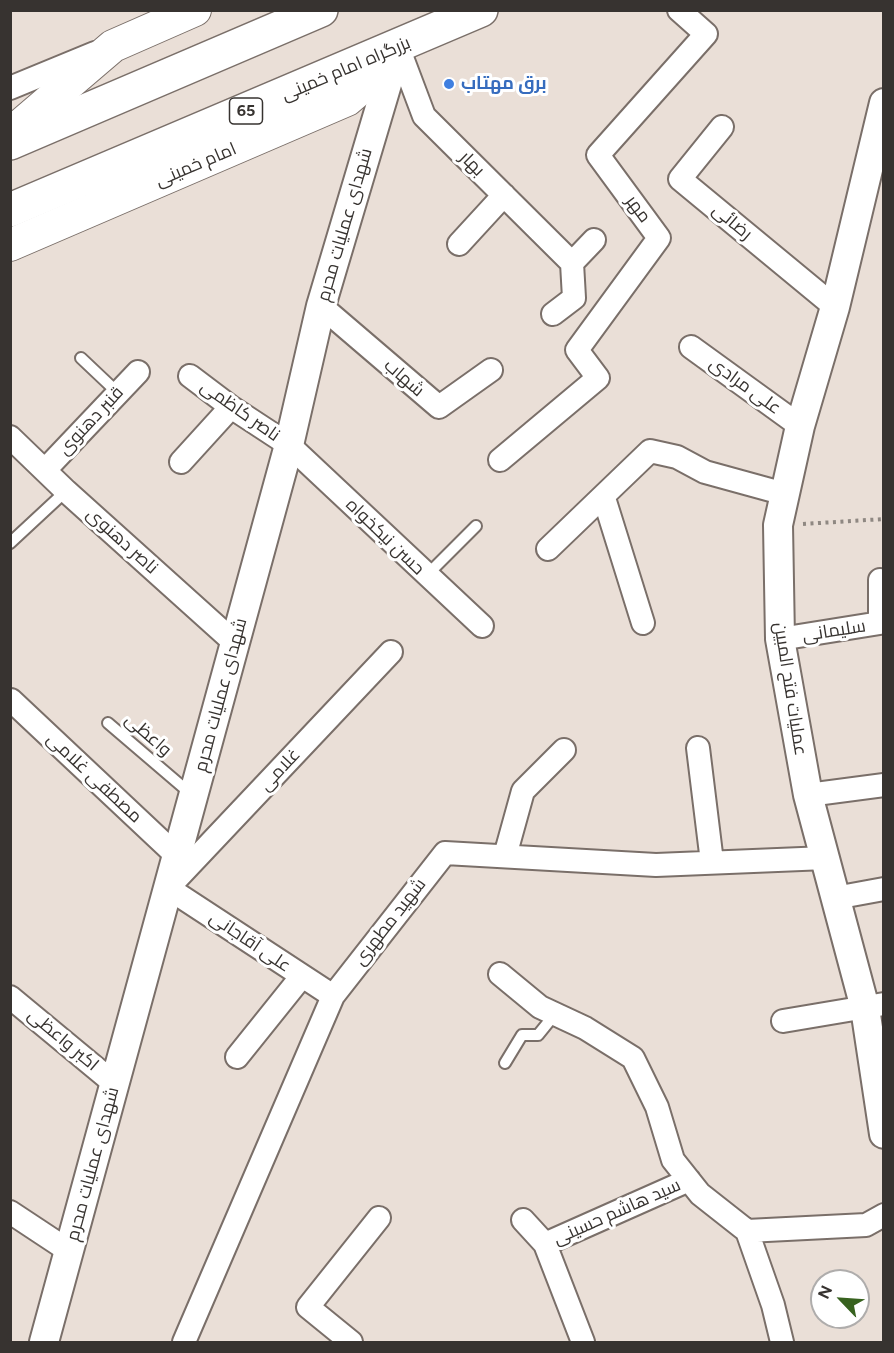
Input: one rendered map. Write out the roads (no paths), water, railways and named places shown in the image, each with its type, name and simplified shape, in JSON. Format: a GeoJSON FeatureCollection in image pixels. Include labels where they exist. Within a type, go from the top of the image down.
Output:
{"type":"FeatureCollection","features":[{"type":"Feature","properties":{"kind":"highway"},"geometry":{"type":"LineString","coordinates":[[10,143],[321,10]]}},
{"type":"Feature","properties":{"kind":"highway","name":"بزرگراه امام خمینی"},"geometry":{"type":"LineString","coordinates":[[10,210],[481,10]]}},
{"type":"Feature","properties":{"kind":"main road"},"geometry":{"type":"LineString","coordinates":[[10,134],[113,46],[195,10]]}},
{"type":"Feature","properties":{"kind":"main road","name":"امام خمینی"},"geometry":{"type":"LineString","coordinates":[[10,245],[347,100],[367,83],[398,47]]}},
{"type":"Feature","properties":{"kind":"street","name":"مهر"},"geometry":{"type":"LineString","coordinates":[[500,460],[598,378],[577,350],[659,238],[598,155],[706,34],[679,10]]}},
{"type":"Feature","properties":{"kind":"street"},"geometry":{"type":"LineString","coordinates":[[10,88],[113,46]]}},
{"type":"Feature","properties":{"kind":"street","name":"بهار"},"geometry":{"type":"LineString","coordinates":[[398,47],[424,116],[572,263]]}},
{"type":"Feature","properties":{"kind":"street","name":"شهدای عملیات محرم"},"geometry":{"type":"LineString","coordinates":[[44,1342],[289,446],[321,306],[398,47]]}},
{"type":"Feature","properties":{"kind":"street","name":"عملیات فتح المبین"},"geometry":{"type":"LineString","coordinates":[[884,103],[835,307],[800,426],[778,525],[780,639],[808,795],[835,898],[874,1006],[884,1134]]}},
{"type":"Feature","properties":{"kind":"street","name":"رضائی"},"geometry":{"type":"LineString","coordinates":[[722,127],[680,179],[835,307]]}},
{"type":"Feature","properties":{"kind":"street"},"geometry":{"type":"LineString","coordinates":[[459,244],[504,195]]}},
{"type":"Feature","properties":{"kind":"street"},"geometry":{"type":"LineString","coordinates":[[553,314],[574,298],[572,263],[594,240]]}},
{"type":"Feature","properties":{"kind":"street","name":"شهاب"},"geometry":{"type":"LineString","coordinates":[[321,306],[439,407],[491,370]]}},
{"type":"Feature","properties":{"kind":"street","name":"علی مرادی"},"geometry":{"type":"LineString","coordinates":[[691,347],[800,426]]}},
{"type":"Feature","properties":{"kind":"street","name":"قنبر دهنوی"},"geometry":{"type":"LineString","coordinates":[[45,470],[138,372]]}},
{"type":"Feature","properties":{"kind":"street","name":"ناصر کاظمی"},"geometry":{"type":"LineString","coordinates":[[190,376],[231,408],[289,446]]}},
{"type":"Feature","properties":{"kind":"street"},"geometry":{"type":"LineString","coordinates":[[182,462],[231,408]]}},
{"type":"Feature","properties":{"kind":"street","name":"ناصر دهنوی"},"geometry":{"type":"LineString","coordinates":[[10,437],[66,491],[235,643]]}},
{"type":"Feature","properties":{"kind":"street","name":"حسن نیکخواه"},"geometry":{"type":"LineString","coordinates":[[289,446],[482,626]]}},
{"type":"Feature","properties":{"kind":"street"},"geometry":{"type":"LineString","coordinates":[[548,549],[651,451],[677,457],[705,472],[785,494]]}},
{"type":"Feature","properties":{"kind":"street"},"geometry":{"type":"LineString","coordinates":[[604,498],[642,623]]}},
{"type":"Feature","properties":{"kind":"street","name":"سلیمانی"},"geometry":{"type":"LineString","coordinates":[[780,639],[880,623],[880,580]]}},
{"type":"Feature","properties":{"kind":"street","name":"غلامی"},"geometry":{"type":"LineString","coordinates":[[168,888],[391,652]]}},
{"type":"Feature","properties":{"kind":"street","name":"مصطفی غلامی"},"geometry":{"type":"LineString","coordinates":[[11,700],[177,856]]}},
{"type":"Feature","properties":{"kind":"street"},"geometry":{"type":"LineString","coordinates":[[698,748],[712,862]]}},
{"type":"Feature","properties":{"kind":"street"},"geometry":{"type":"LineString","coordinates":[[505,856],[523,791],[564,750]]}},
{"type":"Feature","properties":{"kind":"street"},"geometry":{"type":"LineString","coordinates":[[808,795],[884,785]]}},
{"type":"Feature","properties":{"kind":"street","name":"شهید مطهری"},"geometry":{"type":"LineString","coordinates":[[184,1342],[333,996],[445,853],[656,865],[826,858]]}},
{"type":"Feature","properties":{"kind":"street","name":"علی آقاجانی"},"geometry":{"type":"LineString","coordinates":[[168,888],[333,996]]}},
{"type":"Feature","properties":{"kind":"street"},"geometry":{"type":"LineString","coordinates":[[835,898],[884,889]]}},
{"type":"Feature","properties":{"kind":"street"},"geometry":{"type":"LineString","coordinates":[[500,974],[540,1007],[585,1028],[633,1058],[657,1107],[673,1160],[700,1194],[747,1231],[773,1305],[782,1342]]}},
{"type":"Feature","properties":{"kind":"street"},"geometry":{"type":"LineString","coordinates":[[237,1057],[302,976]]}},
{"type":"Feature","properties":{"kind":"street","name":"اکبر واعظی"},"geometry":{"type":"LineString","coordinates":[[10,997],[115,1084]]}},
{"type":"Feature","properties":{"kind":"street"},"geometry":{"type":"LineString","coordinates":[[783,1021],[874,1006]]}},
{"type":"Feature","properties":{"kind":"street","name":"سید هاشم حسینی"},"geometry":{"type":"LineString","coordinates":[[545,1244],[689,1180]]}},
{"type":"Feature","properties":{"kind":"street"},"geometry":{"type":"LineString","coordinates":[[11,1214],[69,1251]]}},
{"type":"Feature","properties":{"kind":"street"},"geometry":{"type":"LineString","coordinates":[[747,1231],[866,1225],[884,1215]]}},
{"type":"Feature","properties":{"kind":"street"},"geometry":{"type":"LineString","coordinates":[[351,1342],[308,1307],[379,1218]]}},
{"type":"Feature","properties":{"kind":"street"},"geometry":{"type":"LineString","coordinates":[[523,1220],[545,1244],[583,1342]]}},
{"type":"Feature","properties":{"kind":"lane"},"geometry":{"type":"LineString","coordinates":[[81,358],[118,393]]}},
{"type":"Feature","properties":{"kind":"lane"},"geometry":{"type":"LineString","coordinates":[[10,543],[66,491]]}},
{"type":"Feature","properties":{"kind":"lane"},"geometry":{"type":"LineString","coordinates":[[426,576],[476,526]]}},
{"type":"Feature","properties":{"kind":"lane","name":"واعظی"},"geometry":{"type":"LineString","coordinates":[[108,723],[194,796]]}},
{"type":"Feature","properties":{"kind":"lane"},"geometry":{"type":"LineString","coordinates":[[505,1063],[522,1035],[538,1035],[555,1014]]}},
{"type":"Feature","properties":{"kind":"place","name":"برق مهتاب"},"geometry":{"type":"Point","coordinates":[449,84]}}]}
